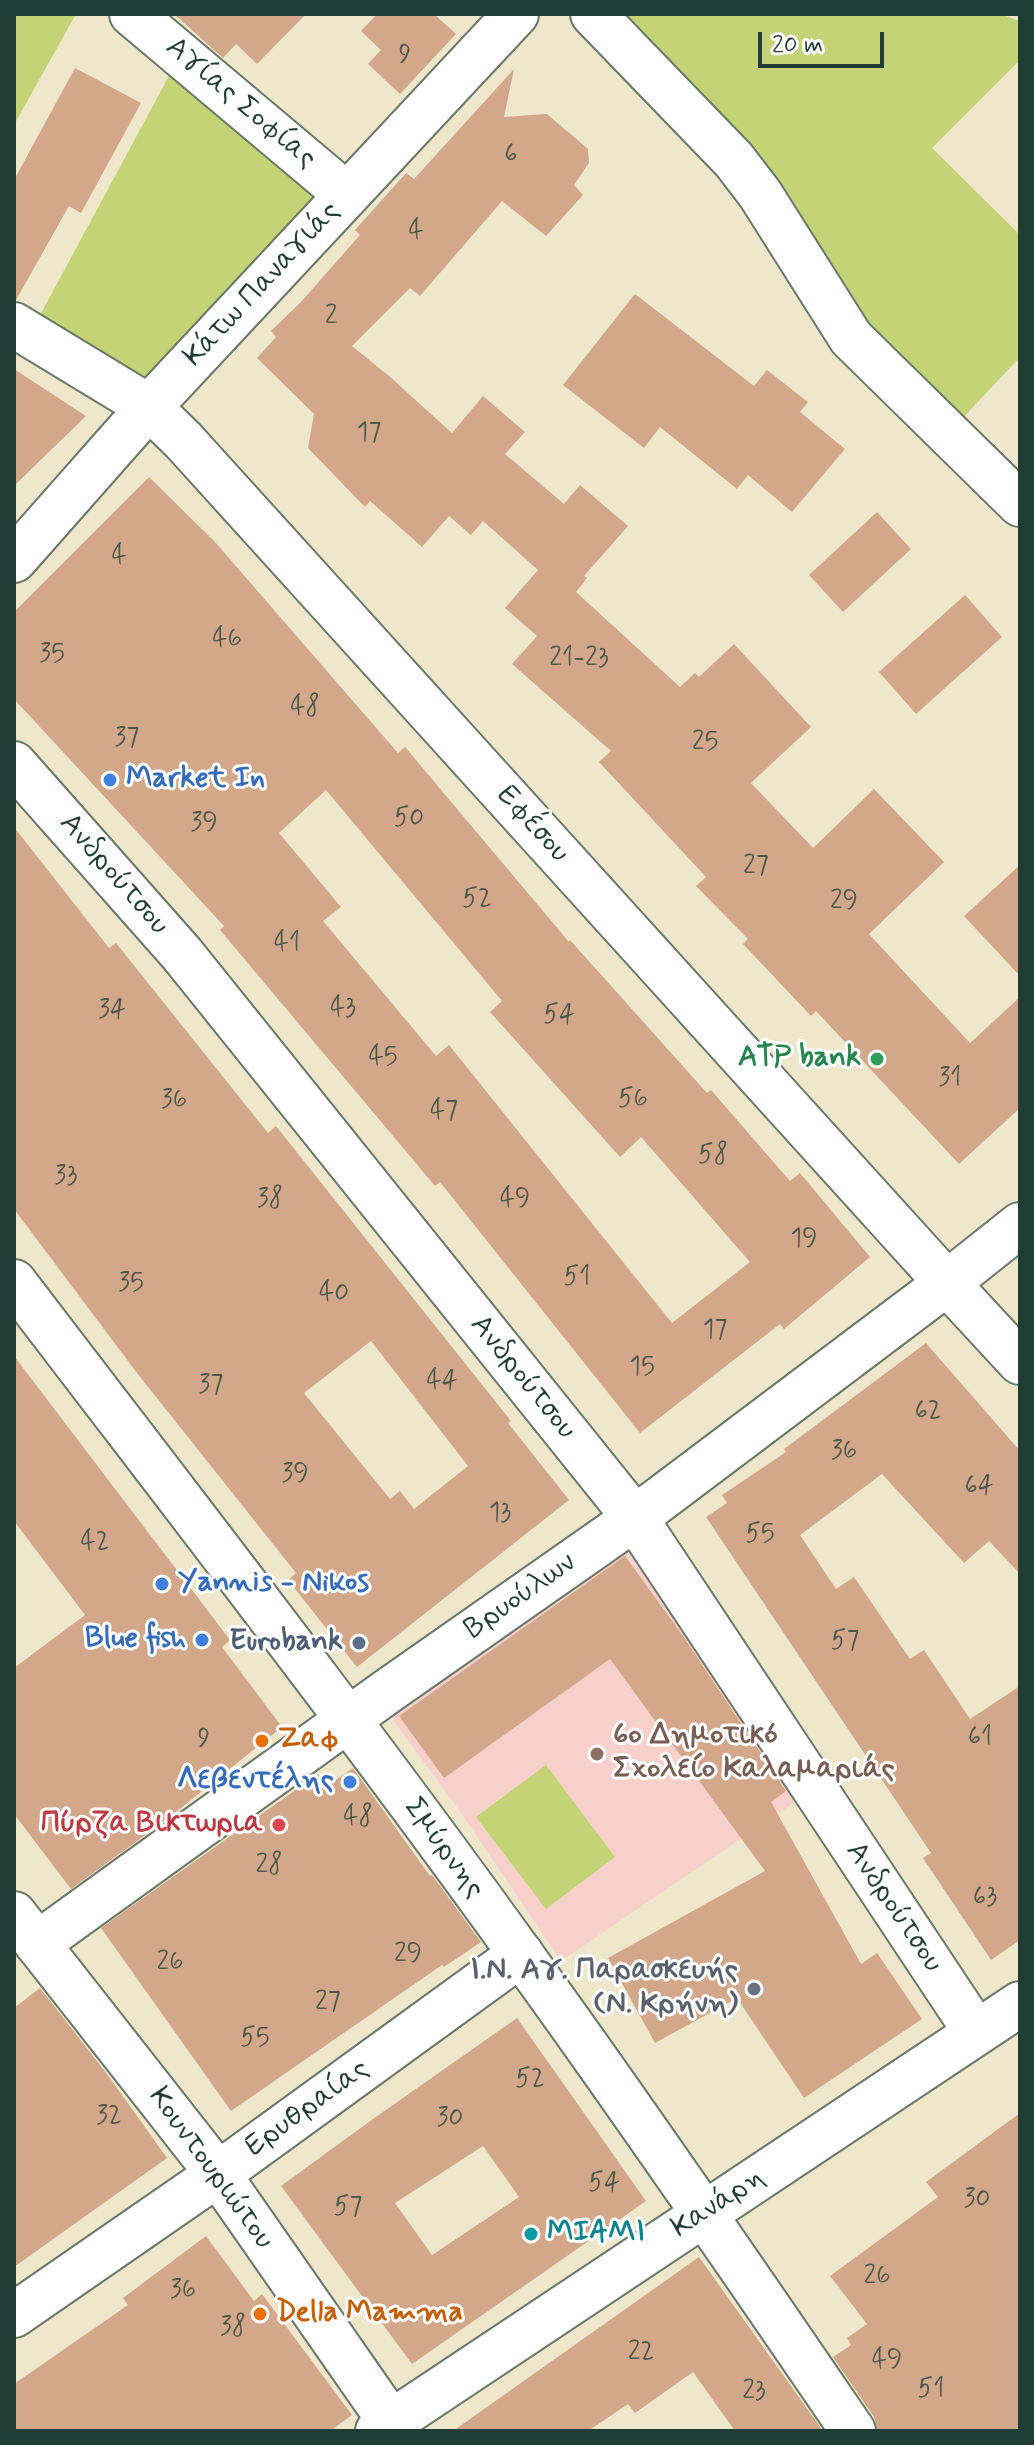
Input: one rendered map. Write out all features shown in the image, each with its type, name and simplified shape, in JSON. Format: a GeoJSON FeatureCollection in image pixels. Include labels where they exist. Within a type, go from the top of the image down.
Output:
{"type":"FeatureCollection","features":[{"type":"Feature","properties":{"kind":"street","name":"Αγίας Σοφίας"},"geometry":{"type":"LineString","coordinates":[[132,14],[347,195]]}},
{"type":"Feature","properties":{"kind":"street","name":"Κάτω Παναγιάς"},"geometry":{"type":"LineString","coordinates":[[14,560],[149,407],[516,14]]}},
{"type":"Feature","properties":{"kind":"street"},"geometry":{"type":"LineString","coordinates":[[593,14],[734,160],[760,194],[851,338],[1020,504]]}},
{"type":"Feature","properties":{"kind":"street","name":"Εφέσου"},"geometry":{"type":"LineString","coordinates":[[14,325],[149,407],[183,440],[1020,1362]]}},
{"type":"Feature","properties":{"kind":"street","name":"Ανδρούτσου"},"geometry":{"type":"LineString","coordinates":[[20,781],[182,954],[635,1518],[976,2032]]}},
{"type":"Feature","properties":{"kind":"street","name":"Βρυούλων"},"geometry":{"type":"LineString","coordinates":[[22,1939],[348,1720],[635,1518],[1020,1225]]}},
{"type":"Feature","properties":{"kind":"street","name":"Σμύρνης"},"geometry":{"type":"LineString","coordinates":[[14,1282],[348,1720],[521,1954],[704,2212],[853,2431]]}},
{"type":"Feature","properties":{"kind":"street","name":"Κουντουριώτου"},"geometry":{"type":"LineString","coordinates":[[22,1939],[218,2174],[388,2428]]}},
{"type":"Feature","properties":{"kind":"street","name":"Ερυθραίας"},"geometry":{"type":"LineString","coordinates":[[14,2315],[218,2174],[521,1954]]}},
{"type":"Feature","properties":{"kind":"street","name":"Κανάρη"},"geometry":{"type":"LineString","coordinates":[[388,2428],[704,2212],[1020,2004]]}},
{"type":"Feature","properties":{"kind":"shaded area","name":"6ο Δημοτικό Σχολείο Καλαμαριάς"},"geometry":{"type":"Polygon","coordinates":[[[635,1544],[804,1796],[561,1961],[459,1810],[388,1713],[635,1544]]]}},
{"type":"Feature","properties":{"kind":"green space"},"geometry":{"type":"Polygon","coordinates":[[[14,14],[76,14],[15,123],[14,122],[14,14]]]}},
{"type":"Feature","properties":{"kind":"green space"},"geometry":{"type":"Polygon","coordinates":[[[611,14],[1000,14],[1020,21],[1020,60],[932,148],[1020,235],[1020,357],[959,422],[864,329],[611,14]]]}},
{"type":"Feature","properties":{"kind":"green space"},"geometry":{"type":"Polygon","coordinates":[[[169,76],[317,194],[144,384],[39,317],[169,76]]]}},
{"type":"Feature","properties":{"kind":"green space"},"geometry":{"type":"Polygon","coordinates":[[[546,1765],[615,1857],[546,1909],[476,1817],[546,1765]]]}},
{"type":"Feature","properties":{"kind":"building"},"geometry":{"type":"Polygon","coordinates":[[[174,14],[306,14],[257,64],[236,44],[223,58],[174,14]]]}},
{"type":"Feature","properties":{"kind":"building"},"geometry":{"type":"Polygon","coordinates":[[[377,14],[434,14],[456,34],[400,94],[368,64],[381,50],[361,31],[377,14]]]}},
{"type":"Feature","properties":{"kind":"building"},"geometry":{"type":"Polygon","coordinates":[[[75,68],[141,103],[81,213],[69,206],[14,300],[14,180],[75,68]]]}},
{"type":"Feature","properties":{"kind":"building"},"geometry":{"type":"Polygon","coordinates":[[[514,69],[504,117],[547,114],[588,149],[589,163],[574,185],[583,195],[546,236],[502,201],[420,296],[410,288],[352,346],[452,433],[483,396],[525,432],[505,454],[564,504],[580,485],[628,526],[584,576],[587,578],[576,592],[680,687],[695,673],[699,677],[734,644],[811,727],[751,783],[813,848],[874,789],[944,862],[869,934],[970,1043],[1020,997],[1020,1108],[959,1164],[816,1011],[811,1016],[743,944],[748,939],[696,886],[706,877],[599,762],[611,751],[512,664],[537,636],[505,608],[538,570],[483,521],[471,535],[449,516],[422,547],[370,501],[365,507],[308,448],[314,414],[257,358],[276,337],[271,331],[360,235],[355,230],[406,173],[414,179],[514,69]]]}},
{"type":"Feature","properties":{"kind":"building"},"geometry":{"type":"Polygon","coordinates":[[[635,294],[754,386],[767,370],[808,402],[800,412],[845,449],[792,512],[748,475],[737,489],[660,427],[644,448],[563,385],[635,294]]]}},
{"type":"Feature","properties":{"kind":"building"},"geometry":{"type":"Polygon","coordinates":[[[14,369],[86,416],[14,486],[14,369]]]}},
{"type":"Feature","properties":{"kind":"building"},"geometry":{"type":"Polygon","coordinates":[[[149,477],[215,542],[398,753],[405,747],[569,942],[707,1093],[711,1090],[790,1181],[800,1173],[870,1257],[784,1329],[780,1324],[640,1433],[440,1182],[435,1186],[220,930],[224,926],[14,699],[14,612],[149,477]],[[326,790],[279,833],[341,907],[323,921],[436,1056],[449,1045],[672,1323],[750,1262],[641,1137],[620,1157],[490,1012],[502,1001],[326,790]]]}},
{"type":"Feature","properties":{"kind":"building"},"geometry":{"type":"Polygon","coordinates":[[[877,512],[911,549],[843,612],[809,575],[877,512]]]}},
{"type":"Feature","properties":{"kind":"building"},"geometry":{"type":"Polygon","coordinates":[[[965,595],[1002,637],[916,714],[879,672],[965,595]]]}},
{"type":"Feature","properties":{"kind":"building"},"geometry":{"type":"Polygon","coordinates":[[[14,827],[109,948],[116,943],[268,1133],[276,1126],[511,1421],[508,1423],[569,1500],[357,1667],[288,1580],[296,1573],[137,1373],[14,1209],[14,827]],[[371,1341],[304,1393],[390,1499],[400,1491],[414,1509],[468,1466],[371,1341]]]}},
{"type":"Feature","properties":{"kind":"building"},"geometry":{"type":"Polygon","coordinates":[[[1020,865],[1020,976],[964,916],[1020,865]]]}},
{"type":"Feature","properties":{"kind":"building"},"geometry":{"type":"Polygon","coordinates":[[[926,1343],[1020,1451],[1020,1574],[989,1541],[964,1563],[882,1474],[800,1535],[836,1589],[854,1577],[910,1659],[924,1650],[970,1719],[1020,1686],[1020,1940],[991,1960],[923,1858],[931,1853],[706,1517],[727,1503],[722,1495],[786,1452],[784,1449],[926,1343]]]}},
{"type":"Feature","properties":{"kind":"building"},"geometry":{"type":"Polygon","coordinates":[[[14,1356],[230,1640],[222,1647],[282,1727],[166,1820],[71,1889],[14,1814],[14,1668],[85,1615],[14,1521],[14,1356]]]}},
{"type":"Feature","properties":{"kind":"building"},"geometry":{"type":"Polygon","coordinates":[[[625,1556],[683,1636],[786,1791],[771,1802],[861,1964],[877,1953],[922,2019],[804,2098],[737,1998],[655,2043],[608,1958],[765,1871],[610,1659],[444,1778],[399,1716],[625,1556]]]}},
{"type":"Feature","properties":{"kind":"building"},"geometry":{"type":"Polygon","coordinates":[[[353,1768],[481,1942],[444,1967],[442,1965],[231,2111],[101,1928],[318,1774],[327,1786],[353,1768]]]}},
{"type":"Feature","properties":{"kind":"building"},"geometry":{"type":"Polygon","coordinates":[[[40,1988],[167,2158],[14,2267],[14,2008],[40,1988]]]}},
{"type":"Feature","properties":{"kind":"building"},"geometry":{"type":"Polygon","coordinates":[[[517,2018],[646,2201],[412,2364],[281,2186],[517,2018]],[[483,2146],[395,2203],[432,2255],[519,2197],[483,2146]]]}},
{"type":"Feature","properties":{"kind":"building"},"geometry":{"type":"Polygon","coordinates":[[[1020,2113],[1020,2431],[878,2431],[874,2417],[833,2357],[851,2345],[847,2338],[867,2324],[830,2276],[938,2197],[926,2182],[1020,2113]]]}},
{"type":"Feature","properties":{"kind":"building"},"geometry":{"type":"Polygon","coordinates":[[[206,2236],[254,2301],[262,2294],[352,2415],[330,2431],[14,2431],[14,2384],[128,2305],[123,2298],[206,2236]]]}},
{"type":"Feature","properties":{"kind":"building"},"geometry":{"type":"Polygon","coordinates":[[[699,2257],[823,2431],[735,2431],[693,2372],[635,2413],[628,2404],[588,2431],[453,2431],[699,2257]]]}},
{"type":"Feature","properties":{"kind":"place","name":"Market In"},"geometry":{"type":"Point","coordinates":[110,780]}},
{"type":"Feature","properties":{"kind":"place","name":"ATP bank"},"geometry":{"type":"Point","coordinates":[877,1059]}},
{"type":"Feature","properties":{"kind":"place","name":"Yannis - Nikos"},"geometry":{"type":"Point","coordinates":[162,1584]}},
{"type":"Feature","properties":{"kind":"place","name":"Blue fish"},"geometry":{"type":"Point","coordinates":[202,1640]}},
{"type":"Feature","properties":{"kind":"place","name":"Eurobank"},"geometry":{"type":"Point","coordinates":[359,1643]}},
{"type":"Feature","properties":{"kind":"place","name":"Ζαφ"},"geometry":{"type":"Point","coordinates":[262,1741]}},
{"type":"Feature","properties":{"kind":"place","name":"6ο Δημοτικό Σχολείο Καλαμαριάς"},"geometry":{"type":"Point","coordinates":[597,1754]}},
{"type":"Feature","properties":{"kind":"place","name":"Λεβεντέλης"},"geometry":{"type":"Point","coordinates":[350,1782]}},
{"type":"Feature","properties":{"kind":"place","name":"Πύρζα Βικτωρια"},"geometry":{"type":"Point","coordinates":[279,1825]}},
{"type":"Feature","properties":{"kind":"place","name":"Ι.Ν. Αγ. Παρασκευής (Ν. Κρήνη)"},"geometry":{"type":"Point","coordinates":[754,1989]}},
{"type":"Feature","properties":{"kind":"place","name":"MIAMI"},"geometry":{"type":"Point","coordinates":[531,2234]}},
{"type":"Feature","properties":{"kind":"place","name":"Della Mamma"},"geometry":{"type":"Point","coordinates":[260,2314]}}]}
